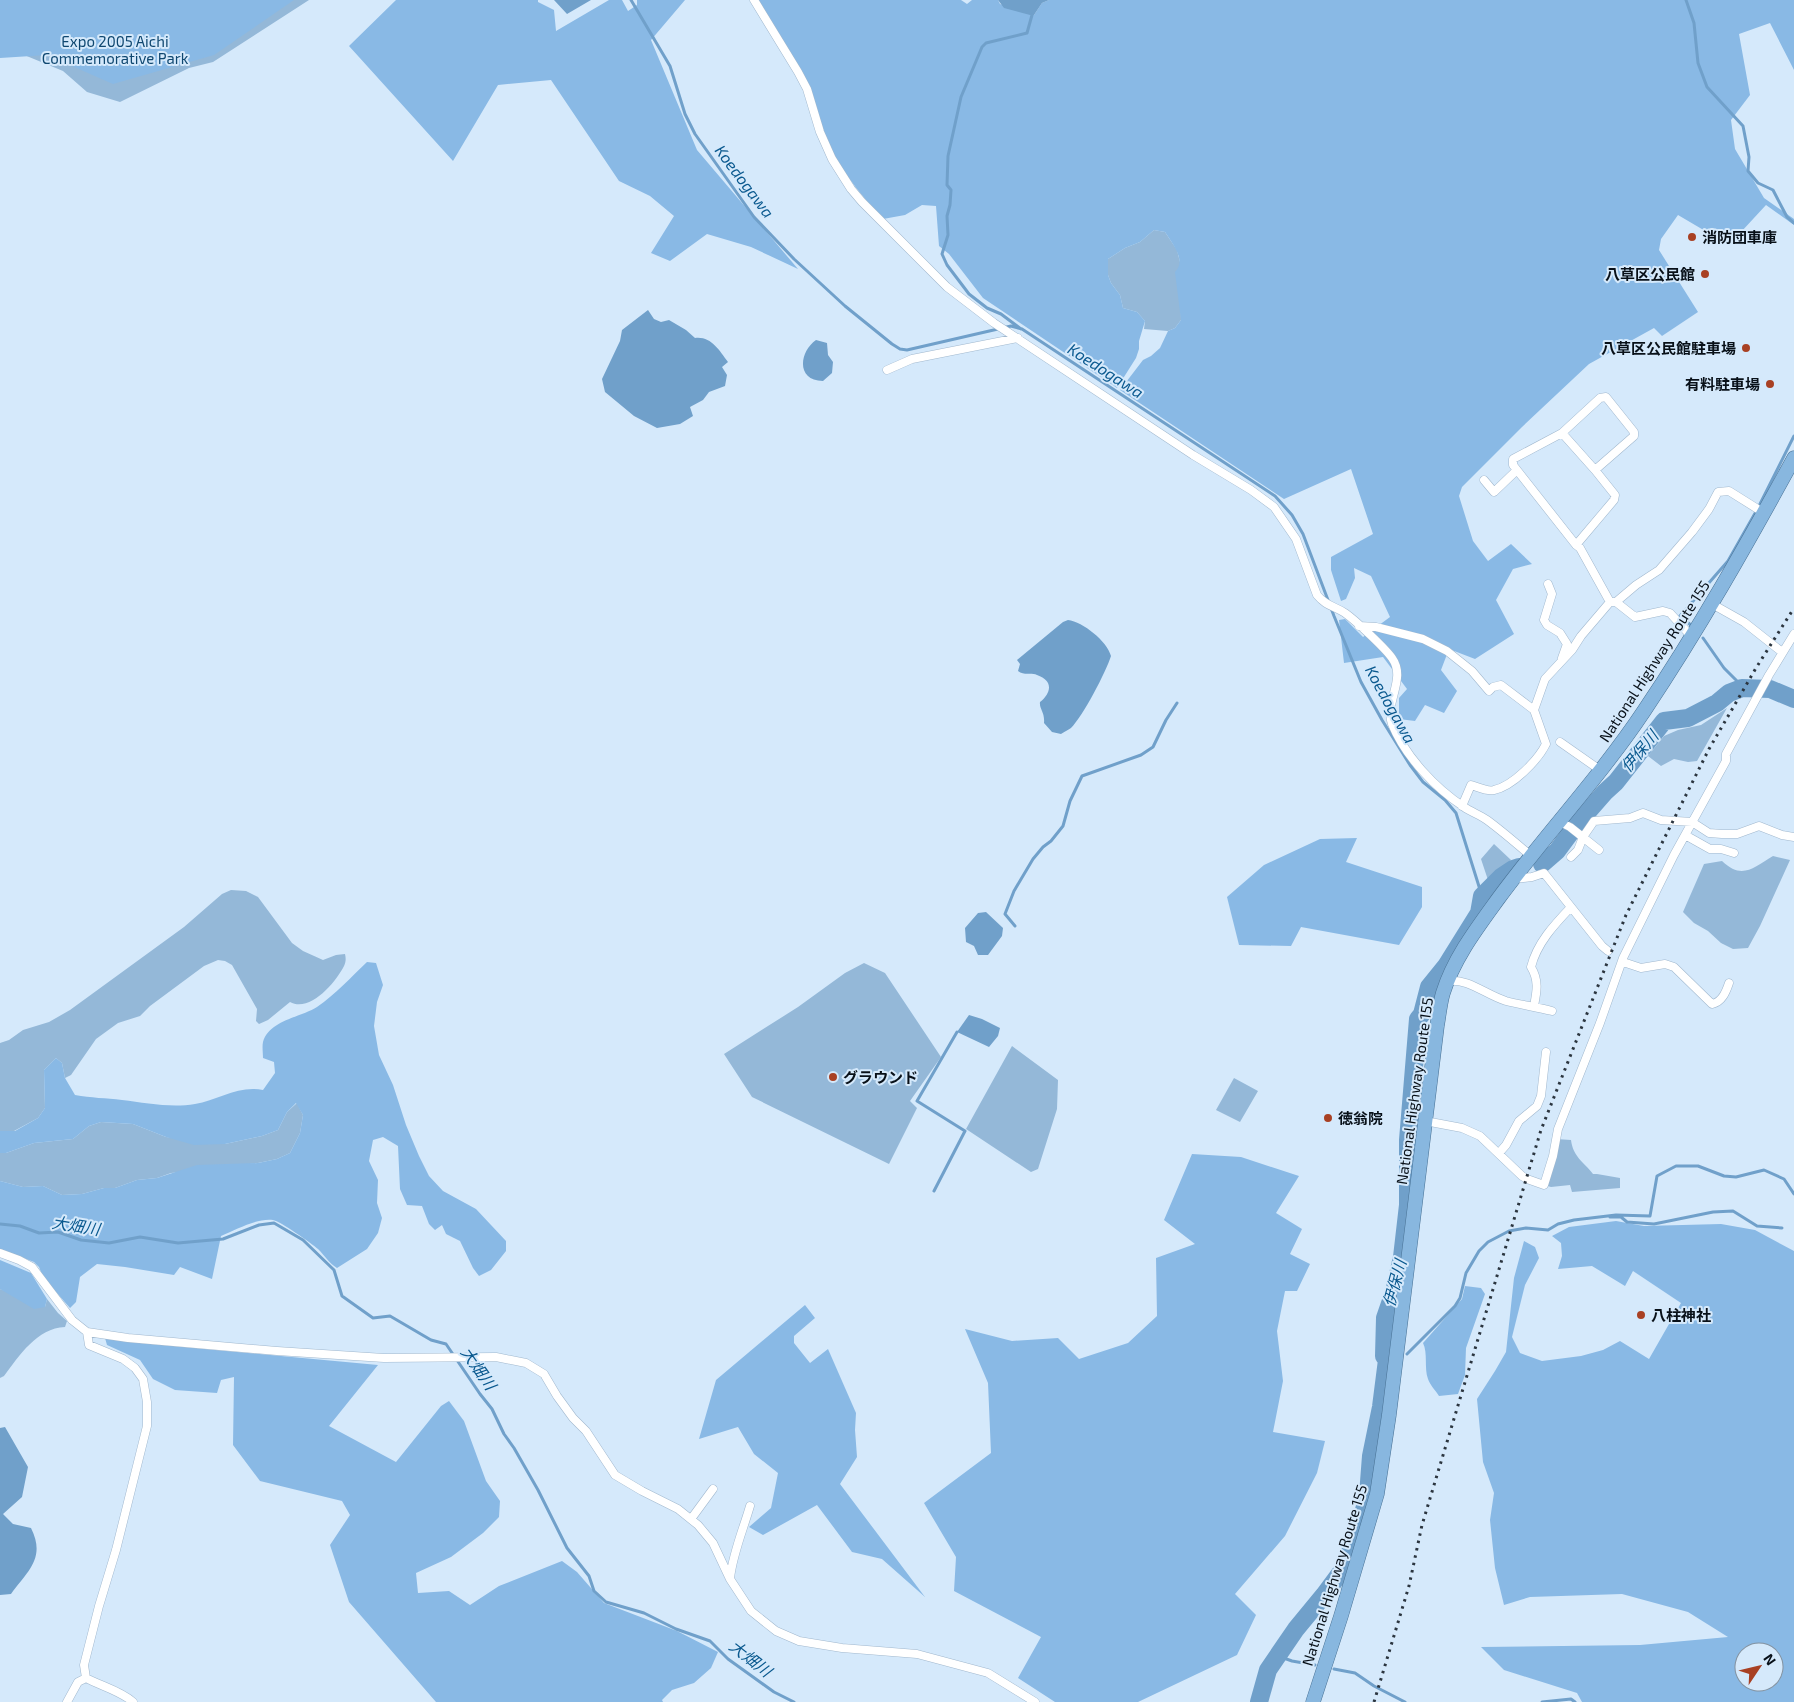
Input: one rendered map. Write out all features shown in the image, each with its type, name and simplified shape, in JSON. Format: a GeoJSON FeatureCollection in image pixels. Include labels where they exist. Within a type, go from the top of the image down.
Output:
{"type":"FeatureCollection","features":[{"type":"Feature","properties":{"kind":"highway","name":"National Highway Route 155"},"geometry":{"type":"LineString","coordinates":[[1313,1702],[1378,1494],[1442,994],[1462,952],[1478,926],[1531,856],[1572,830],[1600,770],[1644,712],[1712,604],[1759,509],[1794,458]]}},
{"type":"Feature","properties":{"kind":"street"},"geometry":{"type":"LineString","coordinates":[[754,0],[807,89],[824,141],[851,189],[947,287],[994,323],[1194,455],[1251,490],[1274,507],[1296,539],[1317,595],[1323,603],[1348,615],[1391,657],[1397,667],[1397,679],[1390,708],[1391,722],[1400,741],[1437,786],[1462,806],[1485,819],[1531,856]]}},
{"type":"Feature","properties":{"kind":"street"},"geometry":{"type":"LineString","coordinates":[[887,370],[912,359],[1014,336]]}},
{"type":"Feature","properties":{"kind":"street"},"geometry":{"type":"LineString","coordinates":[[1595,470],[1634,436],[1634,432],[1606,397],[1600,398],[1562,433],[1513,459],[1513,465],[1580,548],[1613,602],[1635,616],[1663,611],[1670,613],[1691,636]]}},
{"type":"Feature","properties":{"kind":"street"},"geometry":{"type":"LineString","coordinates":[[1562,433],[1595,470],[1614,495],[1614,500],[1576,544]]}},
{"type":"Feature","properties":{"kind":"street"},"geometry":{"type":"LineString","coordinates":[[1484,480],[1494,492],[1517,470]]}},
{"type":"Feature","properties":{"kind":"street"},"geometry":{"type":"LineString","coordinates":[[1534,710],[1545,679],[1572,650],[1581,636],[1613,602],[1636,584],[1659,570],[1692,532],[1709,509],[1718,492],[1729,491],[1759,509]]}},
{"type":"Feature","properties":{"kind":"street"},"geometry":{"type":"LineString","coordinates":[[1548,584],[1552,594],[1544,620],[1547,625],[1560,633],[1568,644],[1561,660]]}},
{"type":"Feature","properties":{"kind":"street"},"geometry":{"type":"LineString","coordinates":[[1712,604],[1744,622],[1782,652]]}},
{"type":"Feature","properties":{"kind":"street"},"geometry":{"type":"LineString","coordinates":[[1358,626],[1376,627],[1431,643],[1447,651],[1462,662],[1489,690],[1501,685],[1534,710],[1546,744],[1542,752],[1517,778],[1501,788],[1488,790],[1471,785],[1462,806]]}},
{"type":"Feature","properties":{"kind":"street"},"geometry":{"type":"LineString","coordinates":[[1425,1121],[1471,1131],[1488,1142],[1527,1180],[1544,1185],[1553,1156],[1558,1129],[1623,958],[1685,834],[1726,761],[1726,754],[1765,681],[1794,634]]}},
{"type":"Feature","properties":{"kind":"street"},"geometry":{"type":"LineString","coordinates":[[1560,742],[1600,770]]}},
{"type":"Feature","properties":{"kind":"street"},"geometry":{"type":"LineString","coordinates":[[1572,830],[1598,820],[1630,818],[1643,813],[1661,820],[1692,822],[1709,833],[1737,834],[1759,826],[1782,835],[1794,837]]}},
{"type":"Feature","properties":{"kind":"street"},"geometry":{"type":"LineString","coordinates":[[1572,830],[1599,850]]}},
{"type":"Feature","properties":{"kind":"street"},"geometry":{"type":"LineString","coordinates":[[1571,857],[1578,850],[1572,830]]}},
{"type":"Feature","properties":{"kind":"street"},"geometry":{"type":"LineString","coordinates":[[1685,834],[1710,849],[1721,849],[1734,853]]}},
{"type":"Feature","properties":{"kind":"street"},"geometry":{"type":"LineString","coordinates":[[1512,880],[1544,873],[1608,951]]}},
{"type":"Feature","properties":{"kind":"street"},"geometry":{"type":"LineString","coordinates":[[1534,1006],[1537,976],[1531,967],[1533,958],[1550,929],[1571,907]]}},
{"type":"Feature","properties":{"kind":"street"},"geometry":{"type":"LineString","coordinates":[[1623,962],[1641,968],[1665,964],[1674,967],[1712,1004],[1717,1003],[1724,995],[1729,983]]}},
{"type":"Feature","properties":{"kind":"street"},"geometry":{"type":"LineString","coordinates":[[1448,981],[1464,982],[1505,1000],[1552,1011]]}},
{"type":"Feature","properties":{"kind":"street"},"geometry":{"type":"LineString","coordinates":[[1498,1153],[1506,1145],[1519,1121],[1537,1106],[1541,1096],[1546,1052]]}},
{"type":"Feature","properties":{"kind":"street"},"geometry":{"type":"LineString","coordinates":[[0,1254],[19,1260],[32,1267],[72,1320],[87,1332],[128,1338],[384,1358],[496,1357],[526,1363],[544,1374],[557,1396],[573,1418],[586,1431],[615,1475],[678,1509],[698,1525],[713,1543],[730,1578],[751,1611],[776,1631],[799,1641],[842,1648],[926,1656],[988,1673],[1035,1702]]}},
{"type":"Feature","properties":{"kind":"street"},"geometry":{"type":"LineString","coordinates":[[86,1678],[84,1665],[148,1426],[147,1402],[143,1379],[135,1368],[124,1359],[89,1345],[87,1332]]}},
{"type":"Feature","properties":{"kind":"street"},"geometry":{"type":"LineString","coordinates":[[691,1519],[712,1489]]}},
{"type":"Feature","properties":{"kind":"street"},"geometry":{"type":"LineString","coordinates":[[730,1578],[734,1552],[741,1537],[750,1506]]}},
{"type":"Feature","properties":{"kind":"street"},"geometry":{"type":"LineString","coordinates":[[67,1702],[78,1682],[86,1678]]}},
{"type":"Feature","properties":{"kind":"street"},"geometry":{"type":"LineString","coordinates":[[86,1678],[117,1692],[133,1702]]}},
{"type":"Feature","properties":{"kind":"green space","name":"Expo 2005 Aichi Commemorative Park"},"geometry":{"type":"Polygon","coordinates":[[[0,0],[309,0],[213,62],[189,68],[120,102],[87,92],[63,71],[0,45],[0,0]]]}},
{"type":"Feature","properties":{"kind":"green space","name":"Expo 2005 Aichi Commemorative Park"},"geometry":{"type":"Polygon","coordinates":[[[0,0],[294,0],[214,55],[113,84],[47,55],[0,58],[0,0]]]}},
{"type":"Feature","properties":{"kind":"green space"},"geometry":{"type":"Polygon","coordinates":[[[396,0],[538,0],[538,2],[554,10],[556,31],[609,0],[622,0],[628,11],[637,5],[637,0],[685,0],[651,40],[697,150],[798,269],[751,247],[707,234],[670,261],[651,253],[674,216],[650,196],[619,181],[551,80],[498,85],[453,161],[349,46],[396,0]]]}},
{"type":"Feature","properties":{"kind":"green space"},"geometry":{"type":"Polygon","coordinates":[[[757,0],[961,0],[967,4],[972,0],[998,0],[1000,4],[1034,15],[1042,3],[1049,0],[1794,0],[1794,70],[1770,23],[1739,34],[1750,95],[1731,120],[1735,149],[1764,198],[1794,219],[1794,225],[1766,205],[1729,245],[1678,215],[1661,239],[1659,250],[1698,312],[1662,336],[1654,328],[1589,364],[1462,487],[1459,496],[1473,541],[1488,561],[1511,544],[1532,564],[1513,569],[1496,600],[1514,634],[1475,659],[1449,649],[1441,670],[1457,691],[1444,713],[1425,705],[1415,721],[1399,719],[1399,698],[1407,689],[1383,657],[1344,663],[1339,620],[1345,619],[1363,637],[1390,617],[1371,576],[1354,568],[1355,578],[1346,599],[1341,601],[1331,570],[1331,557],[1373,534],[1351,469],[1284,499],[1120,390],[1143,360],[1160,348],[1168,331],[1175,328],[1181,320],[1175,272],[1178,268],[1179,257],[1165,232],[1154,230],[1140,242],[1125,248],[1108,259],[1108,275],[1111,283],[1120,295],[1123,308],[1137,312],[1145,321],[1136,358],[1117,388],[983,298],[949,254],[939,246],[936,206],[922,205],[905,215],[883,219],[842,169],[822,128],[807,83],[757,0]]]}},
{"type":"Feature","properties":{"kind":"green space"},"geometry":{"type":"Polygon","coordinates":[[[1154,230],[1165,232],[1177,250],[1180,262],[1181,320],[1175,328],[1168,331],[1144,329],[1145,321],[1137,312],[1123,308],[1120,295],[1111,283],[1108,275],[1108,259],[1125,248],[1140,242],[1154,230]]]}},
{"type":"Feature","properties":{"kind":"green space"},"geometry":{"type":"Polygon","coordinates":[[[1727,708],[1697,761],[1688,762],[1674,759],[1661,766],[1648,756],[1664,736],[1678,730],[1701,725],[1727,708]]]}},
{"type":"Feature","properties":{"kind":"green space"},"geometry":{"type":"Polygon","coordinates":[[[1357,838],[1346,862],[1422,887],[1422,907],[1399,945],[1301,927],[1291,946],[1239,945],[1227,897],[1264,865],[1320,839],[1357,838]]]}},
{"type":"Feature","properties":{"kind":"green space"},"geometry":{"type":"Polygon","coordinates":[[[1494,844],[1511,860],[1489,883],[1481,859],[1494,844]]]}},
{"type":"Feature","properties":{"kind":"green space"},"geometry":{"type":"Polygon","coordinates":[[[1773,856],[1790,860],[1748,948],[1733,949],[1721,943],[1708,931],[1694,923],[1683,912],[1704,864],[1722,861],[1729,867],[1742,871],[1753,868],[1773,856]]]}},
{"type":"Feature","properties":{"kind":"green space"},"geometry":{"type":"Polygon","coordinates":[[[231,890],[246,891],[258,897],[292,943],[303,951],[323,960],[345,954],[344,966],[329,987],[314,1000],[298,1004],[290,1002],[268,1020],[259,1024],[256,1021],[257,1009],[232,965],[218,960],[204,966],[150,1006],[140,1016],[118,1023],[96,1039],[71,1075],[65,1078],[62,1063],[56,1058],[44,1070],[45,1108],[38,1118],[14,1131],[0,1131],[0,1043],[9,1040],[23,1030],[49,1022],[70,1010],[184,927],[222,894],[231,890]]]}},
{"type":"Feature","properties":{"kind":"green space"},"geometry":{"type":"Polygon","coordinates":[[[367,962],[376,963],[383,985],[377,1002],[374,1026],[379,1055],[393,1085],[406,1125],[419,1156],[429,1176],[443,1191],[476,1209],[506,1241],[506,1251],[491,1270],[479,1276],[460,1241],[446,1234],[442,1225],[435,1230],[429,1224],[422,1206],[407,1205],[400,1189],[398,1146],[383,1137],[373,1140],[369,1161],[378,1180],[377,1203],[382,1218],[378,1233],[367,1249],[337,1268],[303,1237],[277,1221],[266,1220],[246,1225],[221,1236],[212,1279],[180,1267],[174,1275],[97,1264],[80,1277],[76,1302],[70,1308],[43,1277],[39,1267],[34,1262],[0,1249],[0,1181],[23,1187],[43,1186],[62,1195],[82,1194],[104,1188],[115,1188],[137,1180],[157,1178],[197,1165],[258,1163],[277,1159],[290,1153],[300,1133],[303,1115],[296,1103],[287,1112],[278,1130],[262,1136],[225,1144],[194,1145],[166,1137],[133,1124],[101,1122],[89,1126],[73,1139],[34,1143],[6,1153],[0,1153],[0,1131],[15,1131],[38,1118],[45,1108],[44,1070],[56,1058],[62,1063],[65,1078],[75,1095],[81,1096],[158,1105],[177,1105],[204,1102],[237,1091],[263,1090],[275,1073],[274,1062],[263,1058],[263,1042],[266,1035],[279,1024],[324,1002],[367,962]]]}},
{"type":"Feature","properties":{"kind":"green space","name":"グラウンド"},"geometry":{"type":"Polygon","coordinates":[[[864,963],[885,973],[941,1057],[910,1101],[917,1108],[889,1164],[752,1097],[724,1054],[798,1007],[845,973],[864,963]]]}},
{"type":"Feature","properties":{"kind":"green space"},"geometry":{"type":"Polygon","coordinates":[[[1012,1046],[1058,1080],[1057,1109],[1038,1169],[1031,1172],[966,1129],[1012,1046]]]}},
{"type":"Feature","properties":{"kind":"green space"},"geometry":{"type":"Polygon","coordinates":[[[1234,1078],[1258,1091],[1240,1122],[1216,1110],[1234,1078]]]}},
{"type":"Feature","properties":{"kind":"green space"},"geometry":{"type":"Polygon","coordinates":[[[297,1103],[303,1115],[300,1133],[290,1153],[277,1159],[171,1173],[157,1178],[137,1180],[115,1188],[104,1188],[82,1194],[62,1195],[43,1186],[23,1187],[0,1181],[0,1153],[6,1153],[34,1143],[73,1139],[89,1126],[101,1122],[133,1124],[166,1137],[225,1144],[262,1136],[278,1130],[287,1112],[297,1103]]]}},
{"type":"Feature","properties":{"kind":"green space"},"geometry":{"type":"Polygon","coordinates":[[[1556,1139],[1571,1140],[1576,1155],[1593,1174],[1620,1178],[1620,1188],[1572,1192],[1570,1185],[1551,1187],[1544,1185],[1556,1139]]]}},
{"type":"Feature","properties":{"kind":"green space"},"geometry":{"type":"Polygon","coordinates":[[[1192,1154],[1241,1157],[1299,1176],[1276,1213],[1302,1229],[1290,1254],[1310,1264],[1297,1291],[1285,1291],[1277,1331],[1283,1381],[1273,1432],[1325,1441],[1317,1473],[1285,1536],[1235,1594],[1256,1615],[1237,1655],[1138,1702],[1055,1702],[1018,1678],[1041,1637],[954,1591],[956,1557],[924,1503],[991,1453],[988,1383],[965,1329],[1012,1341],[1058,1338],[1079,1359],[1128,1343],[1157,1316],[1156,1258],[1195,1244],[1164,1220],[1192,1154]]]}},
{"type":"Feature","properties":{"kind":"green space"},"geometry":{"type":"Polygon","coordinates":[[[1616,1221],[1644,1226],[1721,1224],[1755,1230],[1794,1251],[1794,1702],[1582,1702],[1577,1693],[1504,1670],[1481,1647],[1640,1645],[1728,1637],[1688,1612],[1622,1594],[1530,1597],[1504,1605],[1495,1568],[1490,1520],[1494,1493],[1483,1462],[1477,1399],[1506,1352],[1514,1278],[1524,1241],[1535,1247],[1539,1258],[1525,1285],[1512,1337],[1520,1353],[1542,1361],[1581,1356],[1603,1350],[1620,1341],[1649,1359],[1681,1303],[1633,1271],[1625,1286],[1592,1266],[1558,1269],[1562,1256],[1561,1243],[1552,1236],[1569,1227],[1616,1221]]]}},
{"type":"Feature","properties":{"kind":"green space"},"geometry":{"type":"Polygon","coordinates":[[[0,1260],[31,1273],[47,1299],[45,1307],[34,1309],[0,1289],[0,1260]]]}},
{"type":"Feature","properties":{"kind":"green space"},"geometry":{"type":"Polygon","coordinates":[[[1465,1286],[1481,1288],[1485,1294],[1466,1348],[1465,1375],[1458,1394],[1439,1396],[1428,1379],[1423,1343],[1462,1299],[1465,1286]]]}},
{"type":"Feature","properties":{"kind":"green space"},"geometry":{"type":"Polygon","coordinates":[[[0,1289],[45,1307],[47,1299],[67,1321],[65,1327],[46,1332],[37,1338],[4,1376],[0,1378],[0,1289]]]}},
{"type":"Feature","properties":{"kind":"green space"},"geometry":{"type":"Polygon","coordinates":[[[805,1305],[815,1318],[794,1336],[794,1343],[810,1363],[828,1349],[856,1413],[857,1457],[840,1484],[925,1597],[882,1559],[852,1552],[817,1505],[763,1535],[749,1527],[771,1508],[778,1473],[754,1454],[738,1427],[699,1439],[716,1380],[805,1305]]]}},
{"type":"Feature","properties":{"kind":"green space"},"geometry":{"type":"Polygon","coordinates":[[[105,1338],[140,1343],[378,1365],[329,1426],[396,1462],[441,1406],[449,1401],[464,1421],[486,1481],[500,1501],[499,1517],[483,1533],[451,1557],[416,1573],[418,1593],[449,1591],[470,1605],[499,1586],[562,1561],[577,1572],[604,1603],[677,1631],[718,1652],[711,1668],[694,1683],[672,1690],[662,1700],[663,1702],[436,1702],[349,1602],[330,1545],[350,1515],[342,1501],[260,1481],[233,1445],[234,1377],[221,1380],[217,1393],[175,1390],[153,1379],[140,1360],[107,1345],[105,1338]]]}},
{"type":"Feature","properties":{"kind":"shaded area"},"geometry":{"type":"Polygon","coordinates":[[[554,0],[591,0],[567,14],[554,0]]]}},
{"type":"Feature","properties":{"kind":"shaded area"},"geometry":{"type":"Polygon","coordinates":[[[998,0],[1049,0],[1042,3],[1034,15],[1030,15],[1004,8],[998,0]]]}},
{"type":"Feature","properties":{"kind":"shaded area"},"geometry":{"type":"Polygon","coordinates":[[[648,310],[654,319],[661,322],[669,320],[695,338],[706,339],[718,349],[728,362],[722,367],[727,375],[725,386],[709,392],[703,400],[690,407],[693,416],[680,424],[657,428],[634,416],[605,392],[602,379],[620,341],[622,330],[648,310]]]}},
{"type":"Feature","properties":{"kind":"shaded area"},"geometry":{"type":"Polygon","coordinates":[[[816,340],[827,343],[828,355],[833,362],[832,373],[823,381],[814,380],[804,371],[803,365],[806,351],[816,340]]]}},
{"type":"Feature","properties":{"kind":"shaded area"},"geometry":{"type":"Polygon","coordinates":[[[1068,620],[1080,624],[1094,633],[1105,644],[1111,656],[1082,714],[1071,728],[1061,734],[1052,732],[1044,723],[1040,702],[1047,695],[1049,687],[1046,680],[1037,675],[1018,671],[1020,664],[1017,660],[1063,622],[1068,620]]]}},
{"type":"Feature","properties":{"kind":"shaded area"},"geometry":{"type":"Polygon","coordinates":[[[986,912],[1003,928],[1002,936],[988,955],[978,955],[974,946],[966,942],[965,928],[978,913],[986,912]]]}},
{"type":"Feature","properties":{"kind":"shaded area"},"geometry":{"type":"Polygon","coordinates":[[[969,1015],[1000,1028],[998,1036],[989,1047],[957,1032],[969,1015]]]}},
{"type":"Feature","properties":{"kind":"shaded area"},"geometry":{"type":"Polygon","coordinates":[[[5,1427],[28,1467],[22,1497],[3,1514],[13,1524],[31,1528],[37,1548],[33,1564],[11,1594],[0,1595],[0,1428],[5,1427]]]}},
{"type":"Feature","properties":{"kind":"waterway","name":"Koedogawa"},"geometry":{"type":"LineString","coordinates":[[631,0],[670,66],[685,114],[695,134],[754,217],[794,259],[845,306],[892,344],[900,349],[907,350],[1011,326],[1022,329],[1275,496],[1292,515],[1303,534],[1361,682],[1382,720],[1423,782],[1445,800],[1456,813],[1482,896]]}},
{"type":"Feature","properties":{"kind":"waterway"},"geometry":{"type":"LineString","coordinates":[[1686,0],[1694,23],[1698,63],[1707,87],[1743,126],[1749,157],[1748,171],[1758,183],[1773,190],[1787,217],[1794,223]]}},
{"type":"Feature","properties":{"kind":"waterway"},"geometry":{"type":"LineString","coordinates":[[1021,329],[1001,314],[987,308],[969,294],[947,265],[942,254],[948,235],[947,216],[951,190],[947,185],[948,156],[961,97],[982,47],[986,43],[1027,33],[1032,15]]}},
{"type":"Feature","properties":{"kind":"waterway"},"geometry":{"type":"LineString","coordinates":[[1692,626],[1680,616],[1728,561],[1758,508],[1794,436]]}},
{"type":"Feature","properties":{"kind":"waterway"},"geometry":{"type":"LineString","coordinates":[[1703,638],[1724,668],[1742,688]]}},
{"type":"Feature","properties":{"kind":"waterway","name":"伊保川"},"geometry":{"type":"LineString","coordinates":[[1542,864],[1557,851],[1577,824],[1616,782],[1664,721],[1688,718],[1717,703],[1729,693],[1742,688],[1770,689],[1794,699]]}},
{"type":"Feature","properties":{"kind":"waterway"},"geometry":{"type":"LineString","coordinates":[[1015,926],[1005,914],[1014,891],[1033,859],[1063,826],[1070,801],[1082,776],[1141,755],[1153,747],[1166,720],[1177,703]]}},
{"type":"Feature","properties":{"kind":"waterway","name":"伊保川"},"geometry":{"type":"LineString","coordinates":[[1259,1702],[1268,1670],[1296,1629],[1344,1568],[1368,1495],[1371,1456],[1381,1407],[1387,1360],[1384,1356],[1385,1318],[1394,1292],[1402,1257],[1408,1205],[1408,1140],[1418,1019],[1422,1014],[1429,987],[1446,966],[1479,913],[1482,896],[1501,877],[1519,867]]}},
{"type":"Feature","properties":{"kind":"waterway"},"geometry":{"type":"LineString","coordinates":[[934,1191],[965,1131],[917,1101],[957,1032]]}},
{"type":"Feature","properties":{"kind":"waterway"},"geometry":{"type":"LineString","coordinates":[[1407,1354],[1455,1306],[1460,1298],[1466,1273],[1479,1251],[1488,1242],[1509,1231],[1526,1228],[1548,1230],[1558,1224],[1574,1220],[1616,1215],[1650,1216],[1657,1176],[1676,1166],[1698,1166],[1724,1176],[1736,1177],[1764,1170],[1784,1179],[1794,1194]]}},
{"type":"Feature","properties":{"kind":"waterway"},"geometry":{"type":"LineString","coordinates":[[1610,1217],[1621,1217],[1627,1222],[1654,1224],[1713,1212],[1733,1211],[1757,1226],[1782,1228]]}},
{"type":"Feature","properties":{"kind":"waterway","name":"大畑川"},"geometry":{"type":"LineString","coordinates":[[0,1224],[20,1226],[39,1233],[58,1232],[81,1240],[109,1243],[140,1237],[178,1243],[223,1239],[259,1225],[274,1223],[303,1240],[334,1270],[342,1296],[373,1318],[390,1316],[431,1340],[446,1344],[492,1409],[504,1434],[538,1490],[567,1548],[589,1576],[594,1591],[606,1602],[644,1613],[676,1629],[710,1641],[728,1659],[774,1692],[794,1702]]}},
{"type":"Feature","properties":{"kind":"waterway"},"geometry":{"type":"LineString","coordinates":[[1278,1656],[1292,1661],[1315,1665]]}},
{"type":"Feature","properties":{"kind":"waterway"},"geometry":{"type":"LineString","coordinates":[[1334,1669],[1355,1673],[1374,1686],[1405,1702]]}},
{"type":"Feature","properties":{"kind":"waterway"},"geometry":{"type":"LineString","coordinates":[[1542,1702],[1571,1699],[1575,1702]]}},
{"type":"Feature","properties":{"kind":"railway"},"geometry":{"type":"LineString","coordinates":[[1374,1702],[1409,1586],[1422,1525],[1541,1130],[1626,915],[1709,749],[1756,668],[1794,608]]}},
{"type":"Feature","properties":{"kind":"place","name":"消防団車庫"},"geometry":{"type":"Point","coordinates":[1692,237]}},
{"type":"Feature","properties":{"kind":"place","name":"八草区公民館"},"geometry":{"type":"Point","coordinates":[1705,274]}},
{"type":"Feature","properties":{"kind":"place","name":"八草区公民館駐車場"},"geometry":{"type":"Point","coordinates":[1746,348]}},
{"type":"Feature","properties":{"kind":"place","name":"有料駐車場"},"geometry":{"type":"Point","coordinates":[1770,384]}},
{"type":"Feature","properties":{"kind":"place","name":"グラウンド"},"geometry":{"type":"Point","coordinates":[833,1077]}},
{"type":"Feature","properties":{"kind":"place","name":"徳翁院"},"geometry":{"type":"Point","coordinates":[1328,1118]}},
{"type":"Feature","properties":{"kind":"place","name":"八柱神社"},"geometry":{"type":"Point","coordinates":[1641,1315]}}]}
